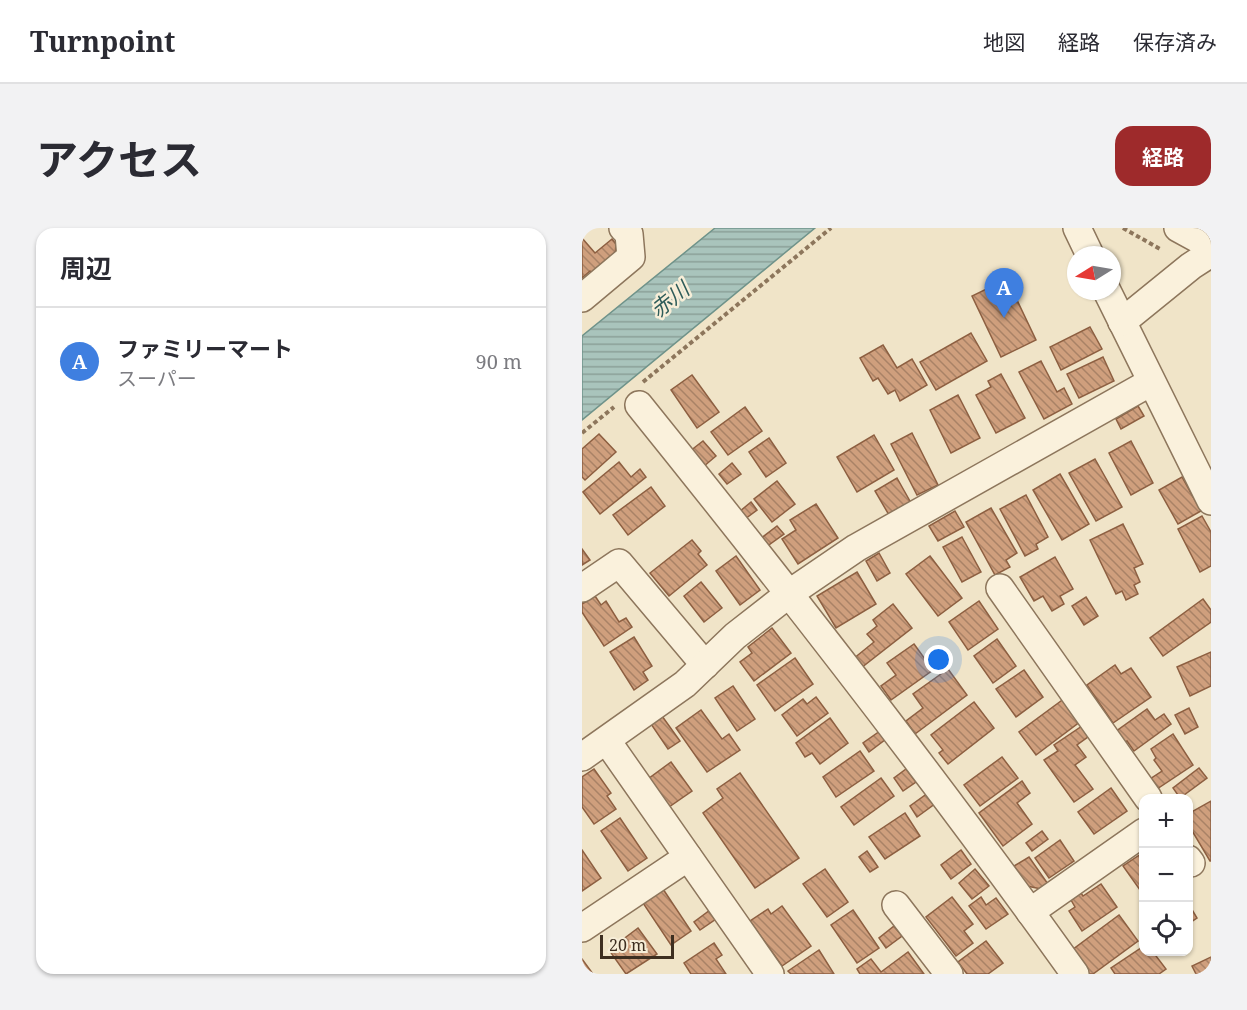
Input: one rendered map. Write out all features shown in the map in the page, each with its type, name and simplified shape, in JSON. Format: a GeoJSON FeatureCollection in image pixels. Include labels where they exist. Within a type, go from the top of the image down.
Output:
{"type":"FeatureCollection","features":[{"type":"Feature","properties":{"kind":"street"},"geometry":{"type":"LineString","coordinates":[[582,298],[631,257],[629,234],[623,228]]}},
{"type":"Feature","properties":{"kind":"street"},"geometry":{"type":"LineString","coordinates":[[1077,228],[1086,246]]}},
{"type":"Feature","properties":{"kind":"street"},"geometry":{"type":"LineString","coordinates":[[1178,228],[1211,246]]}},
{"type":"Feature","properties":{"kind":"street"},"geometry":{"type":"LineString","coordinates":[[1122,322],[1191,266],[1211,253]]}},
{"type":"Feature","properties":{"kind":"street"},"geometry":{"type":"LineString","coordinates":[[1111,300],[1211,501]]}},
{"type":"Feature","properties":{"kind":"street"},"geometry":{"type":"LineString","coordinates":[[582,757],[685,684],[735,636],[790,593],[856,548],[1151,382]]}},
{"type":"Feature","properties":{"kind":"street"},"geometry":{"type":"LineString","coordinates":[[635,399],[790,593],[1075,974]]}},
{"type":"Feature","properties":{"kind":"street"},"geometry":{"type":"LineString","coordinates":[[582,588],[619,563],[705,665]]}},
{"type":"Feature","properties":{"kind":"street"},"geometry":{"type":"LineString","coordinates":[[1000,588],[1145,794]]}},
{"type":"Feature","properties":{"kind":"street"},"geometry":{"type":"LineString","coordinates":[[607,741],[770,974]]}},
{"type":"Feature","properties":{"kind":"street"},"geometry":{"type":"LineString","coordinates":[[1030,912],[1139,835]]}},
{"type":"Feature","properties":{"kind":"street"},"geometry":{"type":"LineString","coordinates":[[582,927],[688,856]]}},
{"type":"Feature","properties":{"kind":"street"},"geometry":{"type":"LineString","coordinates":[[896,905],[949,974]]}},
{"type":"Feature","properties":{"kind":"path"},"geometry":{"type":"LineString","coordinates":[[582,433],[635,399],[831,228]]}},
{"type":"Feature","properties":{"kind":"path"},"geometry":{"type":"LineString","coordinates":[[1123,228],[1160,249]]}},
{"type":"Feature","properties":{"kind":"water","name":"赤川"},"geometry":{"type":"Polygon","coordinates":[[[715,228],[815,228],[582,420],[582,336],[715,228]]]}},
{"type":"Feature","properties":{"kind":"building"},"geometry":{"type":"Polygon","coordinates":[[[582,238],[595,253],[612,239],[616,244],[615,255],[593,275],[590,271],[582,278],[582,238]]]}},
{"type":"Feature","properties":{"kind":"building"},"geometry":{"type":"Polygon","coordinates":[[[1007,279],[1036,340],[1001,357],[972,296],[1007,279]]]}},
{"type":"Feature","properties":{"kind":"building"},"geometry":{"type":"Polygon","coordinates":[[[1090,327],[1102,349],[1061,370],[1050,347],[1090,327]]]}},
{"type":"Feature","properties":{"kind":"building"},"geometry":{"type":"Polygon","coordinates":[[[971,333],[987,361],[936,390],[920,362],[971,333]]]}},
{"type":"Feature","properties":{"kind":"building"},"geometry":{"type":"Polygon","coordinates":[[[883,345],[897,368],[912,359],[927,385],[900,401],[895,390],[888,394],[878,378],[873,381],[860,358],[883,345]]]}},
{"type":"Feature","properties":{"kind":"building"},"geometry":{"type":"Polygon","coordinates":[[[1103,357],[1114,381],[1079,398],[1067,374],[1103,357]]]}},
{"type":"Feature","properties":{"kind":"building"},"geometry":{"type":"Polygon","coordinates":[[[1041,361],[1057,392],[1064,388],[1072,404],[1044,419],[1019,372],[1041,361]]]}},
{"type":"Feature","properties":{"kind":"building"},"geometry":{"type":"Polygon","coordinates":[[[1001,374],[1025,418],[996,433],[976,395],[991,387],[988,381],[1001,374]]]}},
{"type":"Feature","properties":{"kind":"building"},"geometry":{"type":"Polygon","coordinates":[[[692,375],[719,412],[697,428],[671,390],[692,375]]]}},
{"type":"Feature","properties":{"kind":"building"},"geometry":{"type":"Polygon","coordinates":[[[958,395],[980,438],[951,453],[930,410],[958,395]]]}},
{"type":"Feature","properties":{"kind":"building"},"geometry":{"type":"Polygon","coordinates":[[[1138,406],[1144,416],[1121,429],[1116,419],[1138,406]]]}},
{"type":"Feature","properties":{"kind":"building"},"geometry":{"type":"Polygon","coordinates":[[[745,407],[762,431],[728,455],[711,432],[745,407]]]}},
{"type":"Feature","properties":{"kind":"building"},"geometry":{"type":"Polygon","coordinates":[[[912,433],[938,485],[917,495],[891,444],[912,433]]]}},
{"type":"Feature","properties":{"kind":"building"},"geometry":{"type":"Polygon","coordinates":[[[599,434],[616,452],[585,480],[582,477],[582,449],[599,434]]]}},
{"type":"Feature","properties":{"kind":"building"},"geometry":{"type":"Polygon","coordinates":[[[874,435],[894,470],[857,492],[837,457],[874,435]]]}},
{"type":"Feature","properties":{"kind":"building"},"geometry":{"type":"Polygon","coordinates":[[[769,438],[786,463],[766,477],[749,452],[769,438]]]}},
{"type":"Feature","properties":{"kind":"building"},"geometry":{"type":"Polygon","coordinates":[[[703,441],[716,456],[703,467],[690,451],[703,441]]]}},
{"type":"Feature","properties":{"kind":"building"},"geometry":{"type":"Polygon","coordinates":[[[1131,441],[1153,483],[1131,495],[1109,453],[1131,441]]]}},
{"type":"Feature","properties":{"kind":"building"},"geometry":{"type":"Polygon","coordinates":[[[1095,459],[1122,507],[1096,521],[1069,473],[1095,459]]]}},
{"type":"Feature","properties":{"kind":"building"},"geometry":{"type":"Polygon","coordinates":[[[619,462],[631,477],[640,469],[646,477],[600,514],[583,492],[619,462]]]}},
{"type":"Feature","properties":{"kind":"building"},"geometry":{"type":"Polygon","coordinates":[[[732,463],[741,474],[727,484],[719,474],[732,463]]]}},
{"type":"Feature","properties":{"kind":"building"},"geometry":{"type":"Polygon","coordinates":[[[1060,474],[1089,524],[1062,540],[1033,490],[1060,474]]]}},
{"type":"Feature","properties":{"kind":"building"},"geometry":{"type":"Polygon","coordinates":[[[1182,477],[1201,511],[1178,524],[1159,490],[1182,477]]]}},
{"type":"Feature","properties":{"kind":"building"},"geometry":{"type":"Polygon","coordinates":[[[897,478],[911,503],[889,515],[875,491],[897,478]]]}},
{"type":"Feature","properties":{"kind":"building"},"geometry":{"type":"Polygon","coordinates":[[[777,481],[795,504],[772,522],[754,499],[777,481]]]}},
{"type":"Feature","properties":{"kind":"building"},"geometry":{"type":"Polygon","coordinates":[[[651,487],[665,506],[628,535],[613,515],[651,487]]]}},
{"type":"Feature","properties":{"kind":"building"},"geometry":{"type":"Polygon","coordinates":[[[1026,495],[1048,537],[1036,544],[1038,549],[1025,556],[1000,509],[1026,495]]]}},
{"type":"Feature","properties":{"kind":"building"},"geometry":{"type":"Polygon","coordinates":[[[751,502],[757,510],[745,519],[739,512],[751,502]]]}},
{"type":"Feature","properties":{"kind":"building"},"geometry":{"type":"Polygon","coordinates":[[[816,504],[838,538],[798,564],[782,539],[796,530],[790,520],[816,504]]]}},
{"type":"Feature","properties":{"kind":"building"},"geometry":{"type":"Polygon","coordinates":[[[991,508],[1017,553],[1006,560],[1010,567],[995,575],[966,522],[991,508]]]}},
{"type":"Feature","properties":{"kind":"building"},"geometry":{"type":"Polygon","coordinates":[[[955,511],[964,527],[938,541],[929,526],[955,511]]]}},
{"type":"Feature","properties":{"kind":"building"},"geometry":{"type":"Polygon","coordinates":[[[1202,516],[1211,532],[1211,566],[1200,572],[1178,529],[1202,516]]]}},
{"type":"Feature","properties":{"kind":"building"},"geometry":{"type":"Polygon","coordinates":[[[1123,524],[1143,564],[1134,568],[1140,582],[1134,585],[1138,594],[1126,600],[1122,591],[1116,594],[1090,540],[1123,524]]]}},
{"type":"Feature","properties":{"kind":"building"},"geometry":{"type":"Polygon","coordinates":[[[777,526],[784,534],[766,547],[760,539],[777,526]]]}},
{"type":"Feature","properties":{"kind":"building"},"geometry":{"type":"Polygon","coordinates":[[[962,537],[981,572],[962,582],[943,547],[962,537]]]}},
{"type":"Feature","properties":{"kind":"building"},"geometry":{"type":"Polygon","coordinates":[[[692,540],[701,551],[698,554],[707,565],[669,596],[650,573],[692,540]]]}},
{"type":"Feature","properties":{"kind":"building"},"geometry":{"type":"Polygon","coordinates":[[[582,549],[590,560],[582,565],[582,549]]]}},
{"type":"Feature","properties":{"kind":"building"},"geometry":{"type":"Polygon","coordinates":[[[879,553],[890,573],[877,581],[866,561],[879,553]]]}},
{"type":"Feature","properties":{"kind":"building"},"geometry":{"type":"Polygon","coordinates":[[[736,556],[760,590],[740,605],[716,571],[736,556]]]}},
{"type":"Feature","properties":{"kind":"building"},"geometry":{"type":"Polygon","coordinates":[[[930,556],[962,598],[938,616],[906,574],[930,556]]]}},
{"type":"Feature","properties":{"kind":"building"},"geometry":{"type":"Polygon","coordinates":[[[1055,557],[1073,589],[1060,596],[1064,604],[1052,611],[1043,596],[1034,601],[1020,577],[1055,557]]]}},
{"type":"Feature","properties":{"kind":"building"},"geometry":{"type":"Polygon","coordinates":[[[857,572],[876,604],[836,628],[817,596],[857,572]]]}},
{"type":"Feature","properties":{"kind":"building"},"geometry":{"type":"Polygon","coordinates":[[[701,582],[722,608],[704,622],[684,596],[701,582]]]}},
{"type":"Feature","properties":{"kind":"building"},"geometry":{"type":"Polygon","coordinates":[[[595,596],[601,605],[606,601],[619,622],[626,618],[632,627],[604,646],[582,612],[582,604],[595,596]]]}},
{"type":"Feature","properties":{"kind":"building"},"geometry":{"type":"Polygon","coordinates":[[[1086,597],[1098,616],[1084,625],[1072,606],[1086,597]]]}},
{"type":"Feature","properties":{"kind":"building"},"geometry":{"type":"Polygon","coordinates":[[[1203,599],[1211,610],[1211,622],[1163,656],[1150,638],[1203,599]]]}},
{"type":"Feature","properties":{"kind":"building"},"geometry":{"type":"Polygon","coordinates":[[[979,601],[998,629],[968,650],[949,622],[979,601]]]}},
{"type":"Feature","properties":{"kind":"building"},"geometry":{"type":"Polygon","coordinates":[[[893,604],[912,628],[861,668],[853,659],[874,642],[867,634],[877,626],[873,620],[893,604]]]}},
{"type":"Feature","properties":{"kind":"building"},"geometry":{"type":"Polygon","coordinates":[[[772,628],[791,653],[754,681],[740,662],[752,653],[748,647],[772,628]]]}},
{"type":"Feature","properties":{"kind":"building"},"geometry":{"type":"Polygon","coordinates":[[[634,637],[652,666],[643,672],[648,680],[634,690],[610,652],[634,637]]]}},
{"type":"Feature","properties":{"kind":"building"},"geometry":{"type":"Polygon","coordinates":[[[997,639],[1016,666],[993,683],[974,656],[997,639]]]}},
{"type":"Feature","properties":{"kind":"building"},"geometry":{"type":"Polygon","coordinates":[[[914,644],[933,670],[891,700],[881,686],[896,675],[887,663],[914,644]]]}},
{"type":"Feature","properties":{"kind":"building"},"geometry":{"type":"Polygon","coordinates":[[[1211,652],[1211,686],[1190,696],[1177,667],[1211,652]]]}},
{"type":"Feature","properties":{"kind":"building"},"geometry":{"type":"Polygon","coordinates":[[[795,658],[813,684],[775,711],[757,685],[795,658]]]}},
{"type":"Feature","properties":{"kind":"building"},"geometry":{"type":"Polygon","coordinates":[[[1115,665],[1121,674],[1131,668],[1151,697],[1113,723],[1087,685],[1115,665]]]}},
{"type":"Feature","properties":{"kind":"building"},"geometry":{"type":"Polygon","coordinates":[[[948,669],[967,695],[915,734],[906,721],[923,708],[913,694],[948,669]]]}},
{"type":"Feature","properties":{"kind":"building"},"geometry":{"type":"Polygon","coordinates":[[[1024,670],[1043,697],[1016,717],[996,689],[1024,670]]]}},
{"type":"Feature","properties":{"kind":"building"},"geometry":{"type":"Polygon","coordinates":[[[733,686],[755,719],[737,731],[715,698],[733,686]]]}},
{"type":"Feature","properties":{"kind":"building"},"geometry":{"type":"Polygon","coordinates":[[[816,697],[828,713],[797,736],[782,715],[803,699],[807,704],[816,697]]]}},
{"type":"Feature","properties":{"kind":"building"},"geometry":{"type":"Polygon","coordinates":[[[1065,698],[1081,721],[1036,755],[1019,732],[1065,698]]]}},
{"type":"Feature","properties":{"kind":"building"},"geometry":{"type":"Polygon","coordinates":[[[974,702],[994,728],[948,764],[939,753],[943,750],[931,735],[974,702]]]}},
{"type":"Feature","properties":{"kind":"building"},"geometry":{"type":"Polygon","coordinates":[[[1189,708],[1198,727],[1185,734],[1175,715],[1189,708]]]}},
{"type":"Feature","properties":{"kind":"building"},"geometry":{"type":"Polygon","coordinates":[[[1147,709],[1155,720],[1164,714],[1171,724],[1134,751],[1127,741],[1124,744],[1115,732],[1147,709]]]}},
{"type":"Feature","properties":{"kind":"building"},"geometry":{"type":"Polygon","coordinates":[[[701,710],[722,739],[729,734],[740,750],[707,772],[676,728],[701,710]]]}},
{"type":"Feature","properties":{"kind":"building"},"geometry":{"type":"Polygon","coordinates":[[[662,716],[680,741],[668,749],[651,724],[662,716]]]}},
{"type":"Feature","properties":{"kind":"building"},"geometry":{"type":"Polygon","coordinates":[[[830,718],[848,743],[820,764],[812,753],[805,757],[796,743],[830,718]]]}},
{"type":"Feature","properties":{"kind":"building"},"geometry":{"type":"Polygon","coordinates":[[[1085,724],[1092,734],[1077,745],[1086,757],[1075,765],[1093,789],[1074,802],[1044,760],[1058,751],[1054,745],[1085,724]]]}},
{"type":"Feature","properties":{"kind":"building"},"geometry":{"type":"Polygon","coordinates":[[[880,731],[886,739],[869,752],[863,743],[880,731]]]}},
{"type":"Feature","properties":{"kind":"building"},"geometry":{"type":"Polygon","coordinates":[[[1173,734],[1193,765],[1157,789],[1150,779],[1162,771],[1154,760],[1156,758],[1151,749],[1173,734]]]}},
{"type":"Feature","properties":{"kind":"building"},"geometry":{"type":"Polygon","coordinates":[[[860,751],[874,771],[836,797],[823,777],[860,751]]]}},
{"type":"Feature","properties":{"kind":"building"},"geometry":{"type":"Polygon","coordinates":[[[1002,757],[1018,778],[980,806],[964,785],[1002,757]]]}},
{"type":"Feature","properties":{"kind":"building"},"geometry":{"type":"Polygon","coordinates":[[[671,762],[692,791],[669,807],[648,779],[671,762]]]}},
{"type":"Feature","properties":{"kind":"building"},"geometry":{"type":"Polygon","coordinates":[[[1199,768],[1207,778],[1185,794],[1177,794],[1173,788],[1199,768]]]}},
{"type":"Feature","properties":{"kind":"building"},"geometry":{"type":"Polygon","coordinates":[[[594,769],[611,793],[607,796],[616,809],[594,824],[582,807],[582,777],[594,769]]]}},
{"type":"Feature","properties":{"kind":"building"},"geometry":{"type":"Polygon","coordinates":[[[906,769],[916,782],[903,791],[894,778],[906,769]]]}},
{"type":"Feature","properties":{"kind":"building"},"geometry":{"type":"Polygon","coordinates":[[[740,773],[799,858],[755,888],[703,813],[723,798],[717,789],[740,773]]]}},
{"type":"Feature","properties":{"kind":"building"},"geometry":{"type":"Polygon","coordinates":[[[881,778],[894,796],[854,825],[841,807],[881,778]]]}},
{"type":"Feature","properties":{"kind":"building"},"geometry":{"type":"Polygon","coordinates":[[[1022,781],[1030,793],[1017,803],[1032,824],[1003,846],[979,813],[1022,781]]]}},
{"type":"Feature","properties":{"kind":"building"},"geometry":{"type":"Polygon","coordinates":[[[1111,788],[1127,811],[1094,834],[1078,812],[1111,788]]]}},
{"type":"Feature","properties":{"kind":"building"},"geometry":{"type":"Polygon","coordinates":[[[928,793],[936,803],[917,817],[910,806],[928,793]]]}},
{"type":"Feature","properties":{"kind":"building"},"geometry":{"type":"Polygon","coordinates":[[[1211,801],[1211,861],[1193,832],[1193,811],[1211,801]]]}},
{"type":"Feature","properties":{"kind":"building"},"geometry":{"type":"Polygon","coordinates":[[[905,813],[920,836],[885,859],[869,837],[905,813]]]}},
{"type":"Feature","properties":{"kind":"building"},"geometry":{"type":"Polygon","coordinates":[[[620,818],[647,858],[628,871],[601,831],[620,818]]]}},
{"type":"Feature","properties":{"kind":"building"},"geometry":{"type":"Polygon","coordinates":[[[1042,831],[1048,839],[1032,851],[1026,843],[1042,831]]]}},
{"type":"Feature","properties":{"kind":"building"},"geometry":{"type":"Polygon","coordinates":[[[1060,840],[1074,861],[1049,878],[1035,858],[1060,840]]]}},
{"type":"Feature","properties":{"kind":"building"},"geometry":{"type":"Polygon","coordinates":[[[582,850],[601,878],[582,891],[582,850]]]}},
{"type":"Feature","properties":{"kind":"building"},"geometry":{"type":"Polygon","coordinates":[[[961,850],[971,864],[951,879],[941,865],[961,850]]]}},
{"type":"Feature","properties":{"kind":"building"},"geometry":{"type":"Polygon","coordinates":[[[867,851],[878,867],[870,872],[859,857],[867,851]]]}},
{"type":"Feature","properties":{"kind":"building"},"geometry":{"type":"Polygon","coordinates":[[[1139,855],[1139,889],[1123,866],[1139,855]]]}},
{"type":"Feature","properties":{"kind":"building"},"geometry":{"type":"Polygon","coordinates":[[[1029,857],[1048,884],[1041,889],[1027,886],[1014,866],[1029,857]]]}},
{"type":"Feature","properties":{"kind":"building"},"geometry":{"type":"Polygon","coordinates":[[[825,869],[848,902],[827,917],[803,884],[825,869]]]}},
{"type":"Feature","properties":{"kind":"building"},"geometry":{"type":"Polygon","coordinates":[[[975,869],[989,886],[972,899],[959,883],[975,869]]]}},
{"type":"Feature","properties":{"kind":"building"},"geometry":{"type":"Polygon","coordinates":[[[1101,884],[1117,907],[1082,931],[1069,911],[1075,907],[1071,900],[1081,893],[1083,896],[1101,884]]]}},
{"type":"Feature","properties":{"kind":"building"},"geometry":{"type":"Polygon","coordinates":[[[663,889],[691,931],[671,945],[643,903],[663,889]]]}},
{"type":"Feature","properties":{"kind":"building"},"geometry":{"type":"Polygon","coordinates":[[[952,897],[973,924],[964,931],[973,943],[956,956],[926,917],[952,897]]]}},
{"type":"Feature","properties":{"kind":"building"},"geometry":{"type":"Polygon","coordinates":[[[981,897],[986,905],[996,898],[1008,914],[986,929],[969,906],[981,897]]]}},
{"type":"Feature","properties":{"kind":"building"},"geometry":{"type":"Polygon","coordinates":[[[782,906],[811,946],[782,966],[750,921],[768,909],[771,914],[782,906]]]}},
{"type":"Feature","properties":{"kind":"building"},"geometry":{"type":"Polygon","coordinates":[[[710,910],[716,919],[700,930],[694,922],[710,910]]]}},
{"type":"Feature","properties":{"kind":"building"},"geometry":{"type":"Polygon","coordinates":[[[853,910],[879,948],[857,963],[831,925],[853,910]]]}},
{"type":"Feature","properties":{"kind":"building"},"geometry":{"type":"Polygon","coordinates":[[[1119,915],[1138,941],[1093,974],[1089,974],[1072,950],[1119,915]]]}},
{"type":"Feature","properties":{"kind":"building"},"geometry":{"type":"Polygon","coordinates":[[[894,926],[902,936],[886,948],[879,938],[894,926]]]}},
{"type":"Feature","properties":{"kind":"building"},"geometry":{"type":"Polygon","coordinates":[[[638,928],[657,954],[626,974],[609,950],[638,928]]]}},
{"type":"Feature","properties":{"kind":"building"},"geometry":{"type":"Polygon","coordinates":[[[986,941],[1003,963],[988,974],[967,974],[958,962],[986,941]]]}},
{"type":"Feature","properties":{"kind":"building"},"geometry":{"type":"Polygon","coordinates":[[[714,943],[722,955],[716,959],[726,974],[691,974],[684,963],[714,943]]]}},
{"type":"Feature","properties":{"kind":"building"},"geometry":{"type":"Polygon","coordinates":[[[1139,949],[1139,956],[1156,956],[1166,969],[1159,974],[1115,974],[1111,968],[1139,949]]]}},
{"type":"Feature","properties":{"kind":"building"},"geometry":{"type":"Polygon","coordinates":[[[819,950],[834,974],[791,974],[788,971],[819,950]]]}},
{"type":"Feature","properties":{"kind":"building"},"geometry":{"type":"Polygon","coordinates":[[[908,952],[924,974],[860,974],[857,969],[871,959],[881,972],[908,952]]]}},
{"type":"Feature","properties":{"kind":"building"},"geometry":{"type":"Polygon","coordinates":[[[1211,957],[1211,974],[1196,974],[1192,966],[1211,957]]]}},
{"type":"Feature","properties":{"kind":"building"},"geometry":{"type":"Polygon","coordinates":[[[582,959],[593,974],[582,974],[582,959]]]}},
{"type":"Feature","properties":{"kind":"place","name":"ファミリーマート"},"geometry":{"type":"Point","coordinates":[1004,318]}}]}
